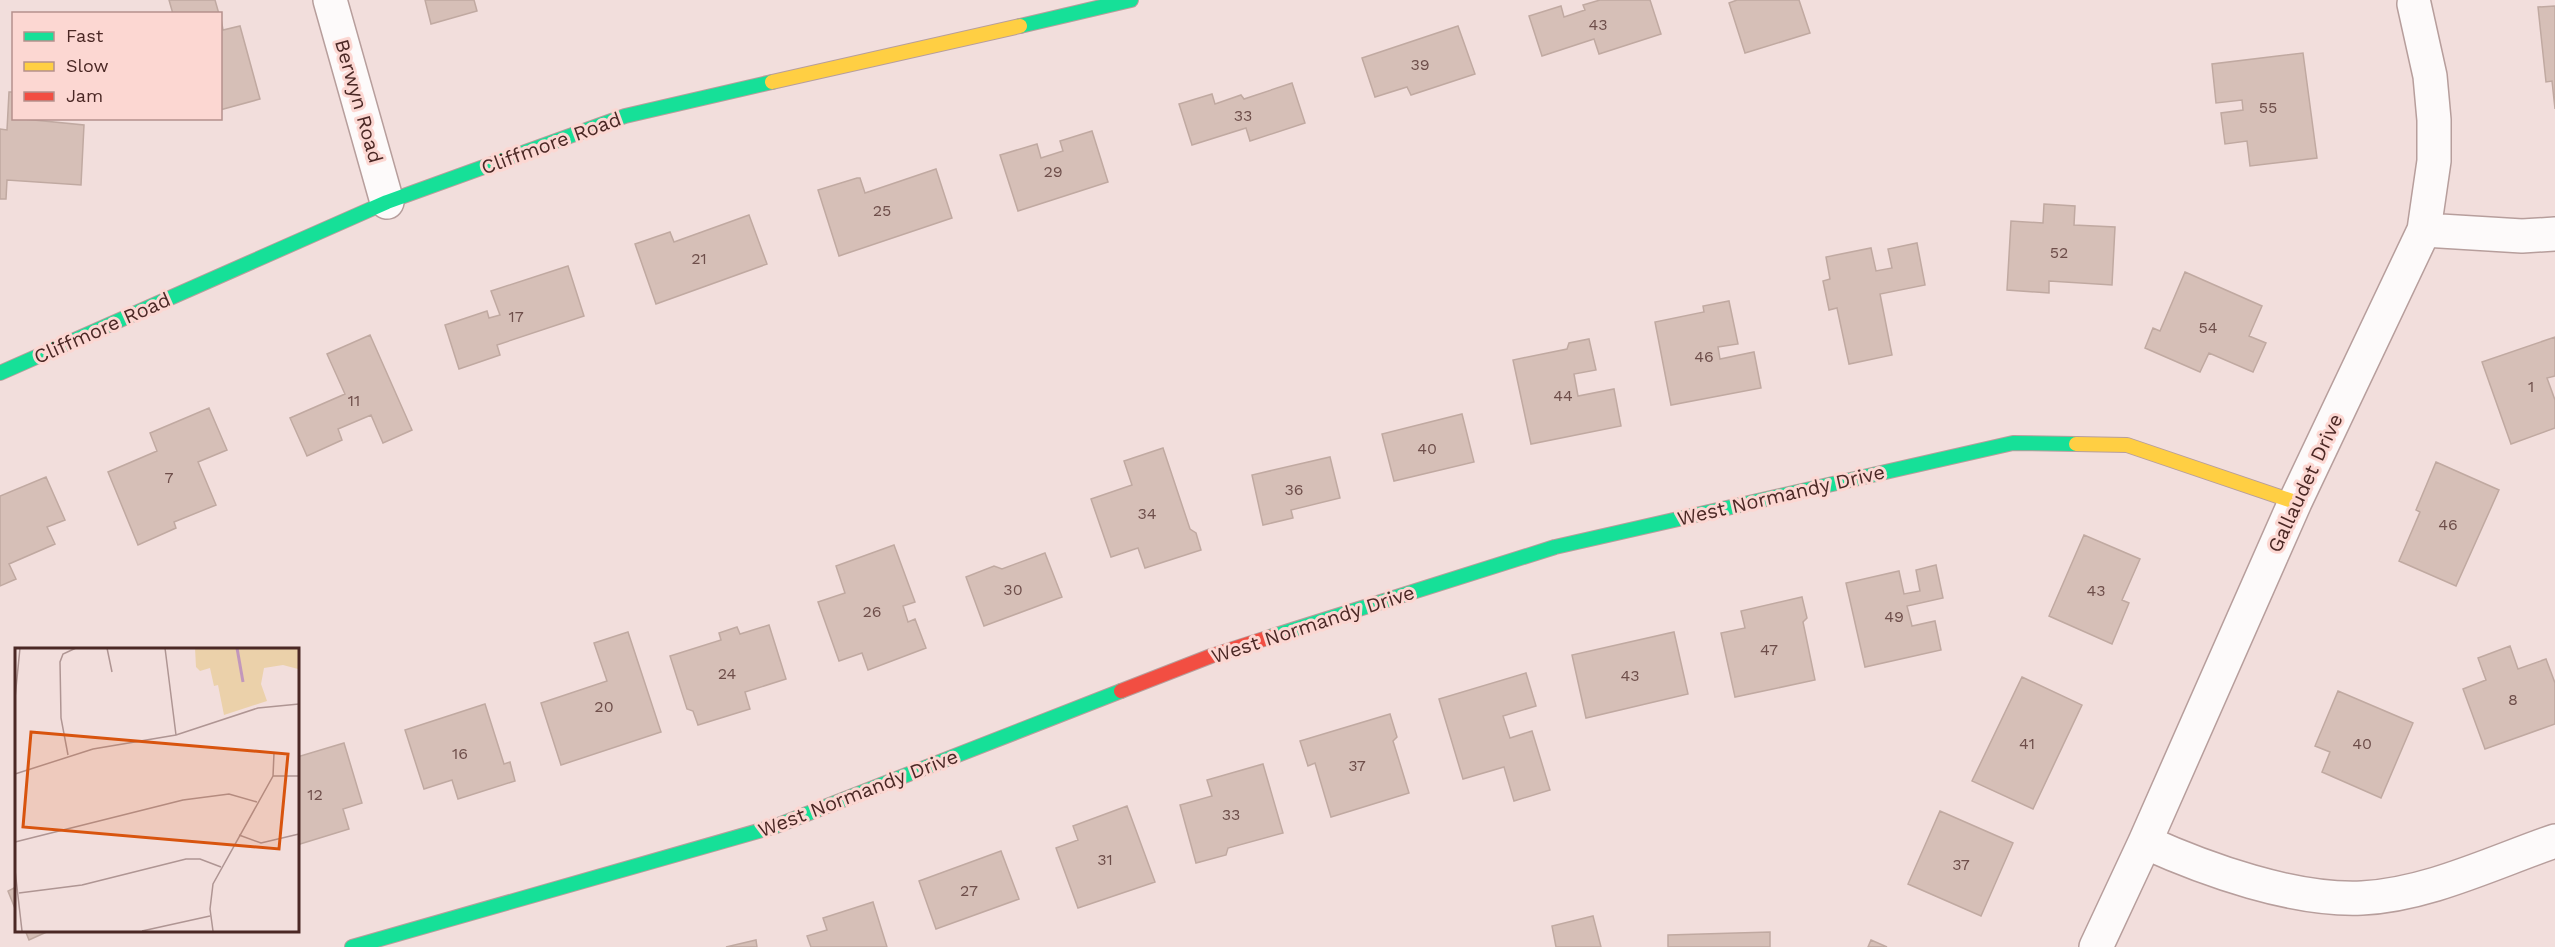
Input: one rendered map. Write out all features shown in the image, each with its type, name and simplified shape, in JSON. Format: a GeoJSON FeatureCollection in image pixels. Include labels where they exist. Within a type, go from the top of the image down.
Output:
{"type":"FeatureCollection","features":[{"type":"Feature","properties":{"kind":"street","name":"Berwyn Road"},"geometry":{"type":"LineString","coordinates":[[330,0],[387,202]]}},
{"type":"Feature","properties":{"kind":"street","name":"Cliffmore Road"},"geometry":{"type":"LineString","coordinates":[[0,373],[387,202],[625,116],[1131,0]]}},
{"type":"Feature","properties":{"kind":"street","name":"Gallaudet Drive"},"geometry":{"type":"LineString","coordinates":[[2096,947],[2145,842],[2295,502],[2424,230],[2434,161],[2434,120],[2430,76],[2414,4]]}},
{"type":"Feature","properties":{"kind":"street"},"geometry":{"type":"LineString","coordinates":[[2424,230],[2522,236],[2555,234]]}},
{"type":"Feature","properties":{"kind":"street","name":"West Normandy Drive"},"geometry":{"type":"LineString","coordinates":[[352,947],[776,826],[1211,657],[1555,547],[2013,443],[2127,445],[2295,502]]}},
{"type":"Feature","properties":{"kind":"street"},"geometry":{"type":"LineString","coordinates":[[2145,842],[2183,859],[2289,891],[2325,897],[2363,898],[2400,892],[2440,881],[2555,841]]}},
{"type":"Feature","properties":{"kind":"building"},"geometry":{"type":"Polygon","coordinates":[[[169,0],[215,0],[218,12],[172,12],[169,0]]]}},
{"type":"Feature","properties":{"kind":"building"},"geometry":{"type":"Polygon","coordinates":[[[425,0],[474,0],[477,11],[431,24],[425,0]]]}},
{"type":"Feature","properties":{"kind":"building"},"geometry":{"type":"Polygon","coordinates":[[[1600,0],[1650,0],[1661,34],[1599,54],[1594,39],[1542,56],[1529,16],[1561,6],[1564,17],[1585,10],[1583,5],[1600,0]]]}},
{"type":"Feature","properties":{"kind":"building"},"geometry":{"type":"Polygon","coordinates":[[[1737,0],[1799,0],[1810,33],[1745,53],[1729,3],[1737,0]]]}},
{"type":"Feature","properties":{"kind":"building"},"geometry":{"type":"Polygon","coordinates":[[[2555,6],[2555,109],[2552,81],[2546,82],[2538,7],[2555,6]]]}},
{"type":"Feature","properties":{"kind":"building"},"geometry":{"type":"Polygon","coordinates":[[[222,24],[223,30],[240,26],[260,99],[222,109],[222,24]]]}},
{"type":"Feature","properties":{"kind":"building"},"geometry":{"type":"Polygon","coordinates":[[[1458,26],[1475,74],[1411,95],[1407,87],[1375,97],[1362,58],[1458,26]]]}},
{"type":"Feature","properties":{"kind":"building"},"geometry":{"type":"Polygon","coordinates":[[[2303,53],[2317,158],[2250,166],[2247,141],[2225,144],[2221,113],[2243,110],[2242,100],[2216,103],[2212,64],[2303,53]]]}},
{"type":"Feature","properties":{"kind":"building"},"geometry":{"type":"Polygon","coordinates":[[[1292,83],[1305,123],[1250,141],[1246,128],[1192,145],[1179,104],[1212,94],[1215,104],[1241,95],[1244,99],[1292,83]]]}},
{"type":"Feature","properties":{"kind":"building"},"geometry":{"type":"Polygon","coordinates":[[[9,92],[12,92],[12,120],[84,125],[81,185],[7,180],[6,199],[0,199],[0,129],[7,130],[9,92]]]}},
{"type":"Feature","properties":{"kind":"building"},"geometry":{"type":"Polygon","coordinates":[[[1092,131],[1108,182],[1018,211],[1000,155],[1037,144],[1041,158],[1063,151],[1060,141],[1092,131]]]}},
{"type":"Feature","properties":{"kind":"building"},"geometry":{"type":"Polygon","coordinates":[[[936,169],[952,218],[839,256],[818,190],[860,178],[865,193],[936,169]]]}},
{"type":"Feature","properties":{"kind":"building"},"geometry":{"type":"Polygon","coordinates":[[[2044,204],[2075,206],[2074,225],[2115,227],[2112,285],[2049,281],[2049,293],[2007,290],[2011,221],[2043,223],[2044,204]]]}},
{"type":"Feature","properties":{"kind":"building"},"geometry":{"type":"Polygon","coordinates":[[[749,215],[767,264],[656,304],[635,244],[670,232],[674,242],[749,215]]]}},
{"type":"Feature","properties":{"kind":"building"},"geometry":{"type":"Polygon","coordinates":[[[1917,243],[1925,285],[1880,294],[1892,355],[1849,364],[1837,308],[1829,310],[1823,281],[1830,279],[1826,257],[1871,248],[1876,271],[1892,268],[1888,249],[1917,243]]]}},
{"type":"Feature","properties":{"kind":"building"},"geometry":{"type":"Polygon","coordinates":[[[568,266],[584,316],[497,345],[500,355],[459,369],[445,325],[487,311],[489,318],[500,315],[491,291],[568,266]]]}},
{"type":"Feature","properties":{"kind":"building"},"geometry":{"type":"Polygon","coordinates":[[[2185,272],[2262,306],[2249,336],[2266,343],[2253,372],[2209,353],[2200,372],[2145,348],[2153,328],[2160,331],[2185,272]]]}},
{"type":"Feature","properties":{"kind":"building"},"geometry":{"type":"Polygon","coordinates":[[[1729,301],[1738,344],[1718,347],[1720,359],[1754,352],[1761,388],[1671,405],[1655,322],[1704,312],[1703,306],[1729,301]]]}},
{"type":"Feature","properties":{"kind":"building"},"geometry":{"type":"Polygon","coordinates":[[[370,335],[412,430],[383,443],[371,415],[338,429],[342,440],[307,456],[290,418],[345,394],[327,354],[370,335]]]}},
{"type":"Feature","properties":{"kind":"building"},"geometry":{"type":"Polygon","coordinates":[[[2555,337],[2555,376],[2547,378],[2555,400],[2555,428],[2511,444],[2482,362],[2555,337]]]}},
{"type":"Feature","properties":{"kind":"building"},"geometry":{"type":"Polygon","coordinates":[[[1589,339],[1596,370],[1574,374],[1578,396],[1614,389],[1621,426],[1531,444],[1513,360],[1567,349],[1569,343],[1589,339]]]}},
{"type":"Feature","properties":{"kind":"building"},"geometry":{"type":"Polygon","coordinates":[[[209,408],[227,450],[198,462],[216,505],[174,522],[176,528],[138,545],[108,472],[157,451],[150,433],[209,408]]]}},
{"type":"Feature","properties":{"kind":"building"},"geometry":{"type":"Polygon","coordinates":[[[1462,414],[1474,462],[1394,481],[1382,434],[1462,414]]]}},
{"type":"Feature","properties":{"kind":"building"},"geometry":{"type":"Polygon","coordinates":[[[1163,448],[1190,529],[1196,533],[1201,550],[1145,568],[1138,548],[1111,557],[1091,499],[1132,485],[1124,461],[1163,448]]]}},
{"type":"Feature","properties":{"kind":"building"},"geometry":{"type":"Polygon","coordinates":[[[1330,457],[1340,498],[1291,510],[1293,518],[1263,525],[1252,475],[1330,457]]]}},
{"type":"Feature","properties":{"kind":"building"},"geometry":{"type":"Polygon","coordinates":[[[2436,462],[2499,490],[2456,586],[2399,561],[2420,512],[2416,510],[2436,462]]]}},
{"type":"Feature","properties":{"kind":"building"},"geometry":{"type":"Polygon","coordinates":[[[46,477],[65,520],[47,527],[55,544],[9,564],[16,579],[0,586],[0,496],[46,477]]]}},
{"type":"Feature","properties":{"kind":"building"},"geometry":{"type":"Polygon","coordinates":[[[2084,535],[2140,559],[2122,600],[2129,603],[2112,644],[2049,616],[2084,535]]]}},
{"type":"Feature","properties":{"kind":"building"},"geometry":{"type":"Polygon","coordinates":[[[894,545],[915,602],[903,606],[908,622],[915,619],[926,648],[868,670],[862,653],[839,661],[818,602],[845,593],[836,566],[894,545]]]}},
{"type":"Feature","properties":{"kind":"building"},"geometry":{"type":"Polygon","coordinates":[[[1045,553],[1062,597],[984,626],[966,577],[994,566],[1002,569],[1045,553]]]}},
{"type":"Feature","properties":{"kind":"building"},"geometry":{"type":"Polygon","coordinates":[[[1936,565],[1943,598],[1907,606],[1912,626],[1935,621],[1941,650],[1865,667],[1846,583],[1899,571],[1904,594],[1920,591],[1916,570],[1936,565]]]}},
{"type":"Feature","properties":{"kind":"building"},"geometry":{"type":"Polygon","coordinates":[[[1802,597],[1807,618],[1803,622],[1815,680],[1735,697],[1721,633],[1745,628],[1741,611],[1802,597]]]}},
{"type":"Feature","properties":{"kind":"building"},"geometry":{"type":"Polygon","coordinates":[[[769,625],[786,679],[745,692],[750,709],[698,725],[693,711],[687,709],[670,656],[721,640],[719,633],[737,627],[740,634],[769,625]]]}},
{"type":"Feature","properties":{"kind":"building"},"geometry":{"type":"Polygon","coordinates":[[[628,632],[661,732],[561,765],[541,703],[607,681],[594,643],[628,632]]]}},
{"type":"Feature","properties":{"kind":"building"},"geometry":{"type":"Polygon","coordinates":[[[1674,632],[1688,694],[1586,718],[1572,655],[1674,632]]]}},
{"type":"Feature","properties":{"kind":"building"},"geometry":{"type":"Polygon","coordinates":[[[2510,646],[2518,669],[2546,659],[2555,683],[2555,724],[2485,749],[2463,689],[2486,680],[2478,658],[2510,646]]]}},
{"type":"Feature","properties":{"kind":"building"},"geometry":{"type":"Polygon","coordinates":[[[1526,673],[1536,706],[1503,716],[1510,738],[1532,731],[1550,790],[1514,801],[1504,767],[1463,779],[1439,699],[1526,673]]]}},
{"type":"Feature","properties":{"kind":"building"},"geometry":{"type":"Polygon","coordinates":[[[2022,677],[2082,705],[2033,809],[1972,781],[2022,677]]]}},
{"type":"Feature","properties":{"kind":"building"},"geometry":{"type":"Polygon","coordinates":[[[2338,691],[2413,723],[2381,798],[2322,772],[2330,752],[2315,746],[2338,691]]]}},
{"type":"Feature","properties":{"kind":"building"},"geometry":{"type":"Polygon","coordinates":[[[485,704],[504,764],[510,762],[515,781],[458,799],[452,780],[424,789],[405,730],[485,704]]]}},
{"type":"Feature","properties":{"kind":"building"},"geometry":{"type":"Polygon","coordinates":[[[1390,714],[1397,737],[1393,741],[1409,793],[1331,817],[1315,763],[1308,766],[1300,741],[1390,714]]]}},
{"type":"Feature","properties":{"kind":"building"},"geometry":{"type":"Polygon","coordinates":[[[344,743],[362,803],[343,809],[349,829],[298,845],[298,757],[344,743]]]}},
{"type":"Feature","properties":{"kind":"building"},"geometry":{"type":"Polygon","coordinates":[[[1263,764],[1283,833],[1228,848],[1226,855],[1196,863],[1180,805],[1212,796],[1207,780],[1263,764]]]}},
{"type":"Feature","properties":{"kind":"building"},"geometry":{"type":"Polygon","coordinates":[[[1127,806],[1155,882],[1078,908],[1056,848],[1078,840],[1073,826],[1127,806]]]}},
{"type":"Feature","properties":{"kind":"building"},"geometry":{"type":"Polygon","coordinates":[[[1940,811],[2013,843],[1981,916],[1908,884],[1940,811]]]}},
{"type":"Feature","properties":{"kind":"building"},"geometry":{"type":"Polygon","coordinates":[[[1001,851],[1019,899],[936,929],[919,881],[1001,851]]]}},
{"type":"Feature","properties":{"kind":"building"},"geometry":{"type":"Polygon","coordinates":[[[15,888],[15,908],[8,891],[15,888]]]}},
{"type":"Feature","properties":{"kind":"building"},"geometry":{"type":"Polygon","coordinates":[[[873,902],[887,947],[811,947],[807,936],[827,930],[823,918],[873,902]]]}},
{"type":"Feature","properties":{"kind":"building"},"geometry":{"type":"Polygon","coordinates":[[[1593,916],[1601,947],[1556,947],[1552,926],[1593,916]]]}},
{"type":"Feature","properties":{"kind":"building"},"geometry":{"type":"Polygon","coordinates":[[[26,932],[47,932],[29,940],[26,932]]]}},
{"type":"Feature","properties":{"kind":"building"},"geometry":{"type":"Polygon","coordinates":[[[1770,932],[1770,947],[1668,947],[1668,935],[1770,932]]]}},
{"type":"Feature","properties":{"kind":"building"},"geometry":{"type":"Polygon","coordinates":[[[756,940],[757,947],[726,947],[756,940]]]}},
{"type":"Feature","properties":{"kind":"building"},"geometry":{"type":"Polygon","coordinates":[[[1871,940],[1887,947],[1868,947],[1871,940]]]}},
{"type":"Feature","properties":{"kind":"traffic: fast"},"geometry":{"type":"LineString","coordinates":[[1020,26],[1131,0]]}},
{"type":"Feature","properties":{"kind":"traffic: fast"},"geometry":{"type":"LineString","coordinates":[[0,373],[387,202],[625,116],[772,82]]}},
{"type":"Feature","properties":{"kind":"traffic: fast"},"geometry":{"type":"LineString","coordinates":[[1270,637],[1555,547],[2013,443],[2076,444]]}},
{"type":"Feature","properties":{"kind":"traffic: fast"},"geometry":{"type":"LineString","coordinates":[[352,947],[776,826],[1121,691]]}},
{"type":"Feature","properties":{"kind":"traffic: slow"},"geometry":{"type":"LineString","coordinates":[[772,82],[1020,26]]}},
{"type":"Feature","properties":{"kind":"traffic: slow"},"geometry":{"type":"LineString","coordinates":[[2076,444],[2127,445],[2295,502]]}},
{"type":"Feature","properties":{"kind":"traffic: jam"},"geometry":{"type":"LineString","coordinates":[[1121,691],[1211,656],[1270,637]]}}]}
